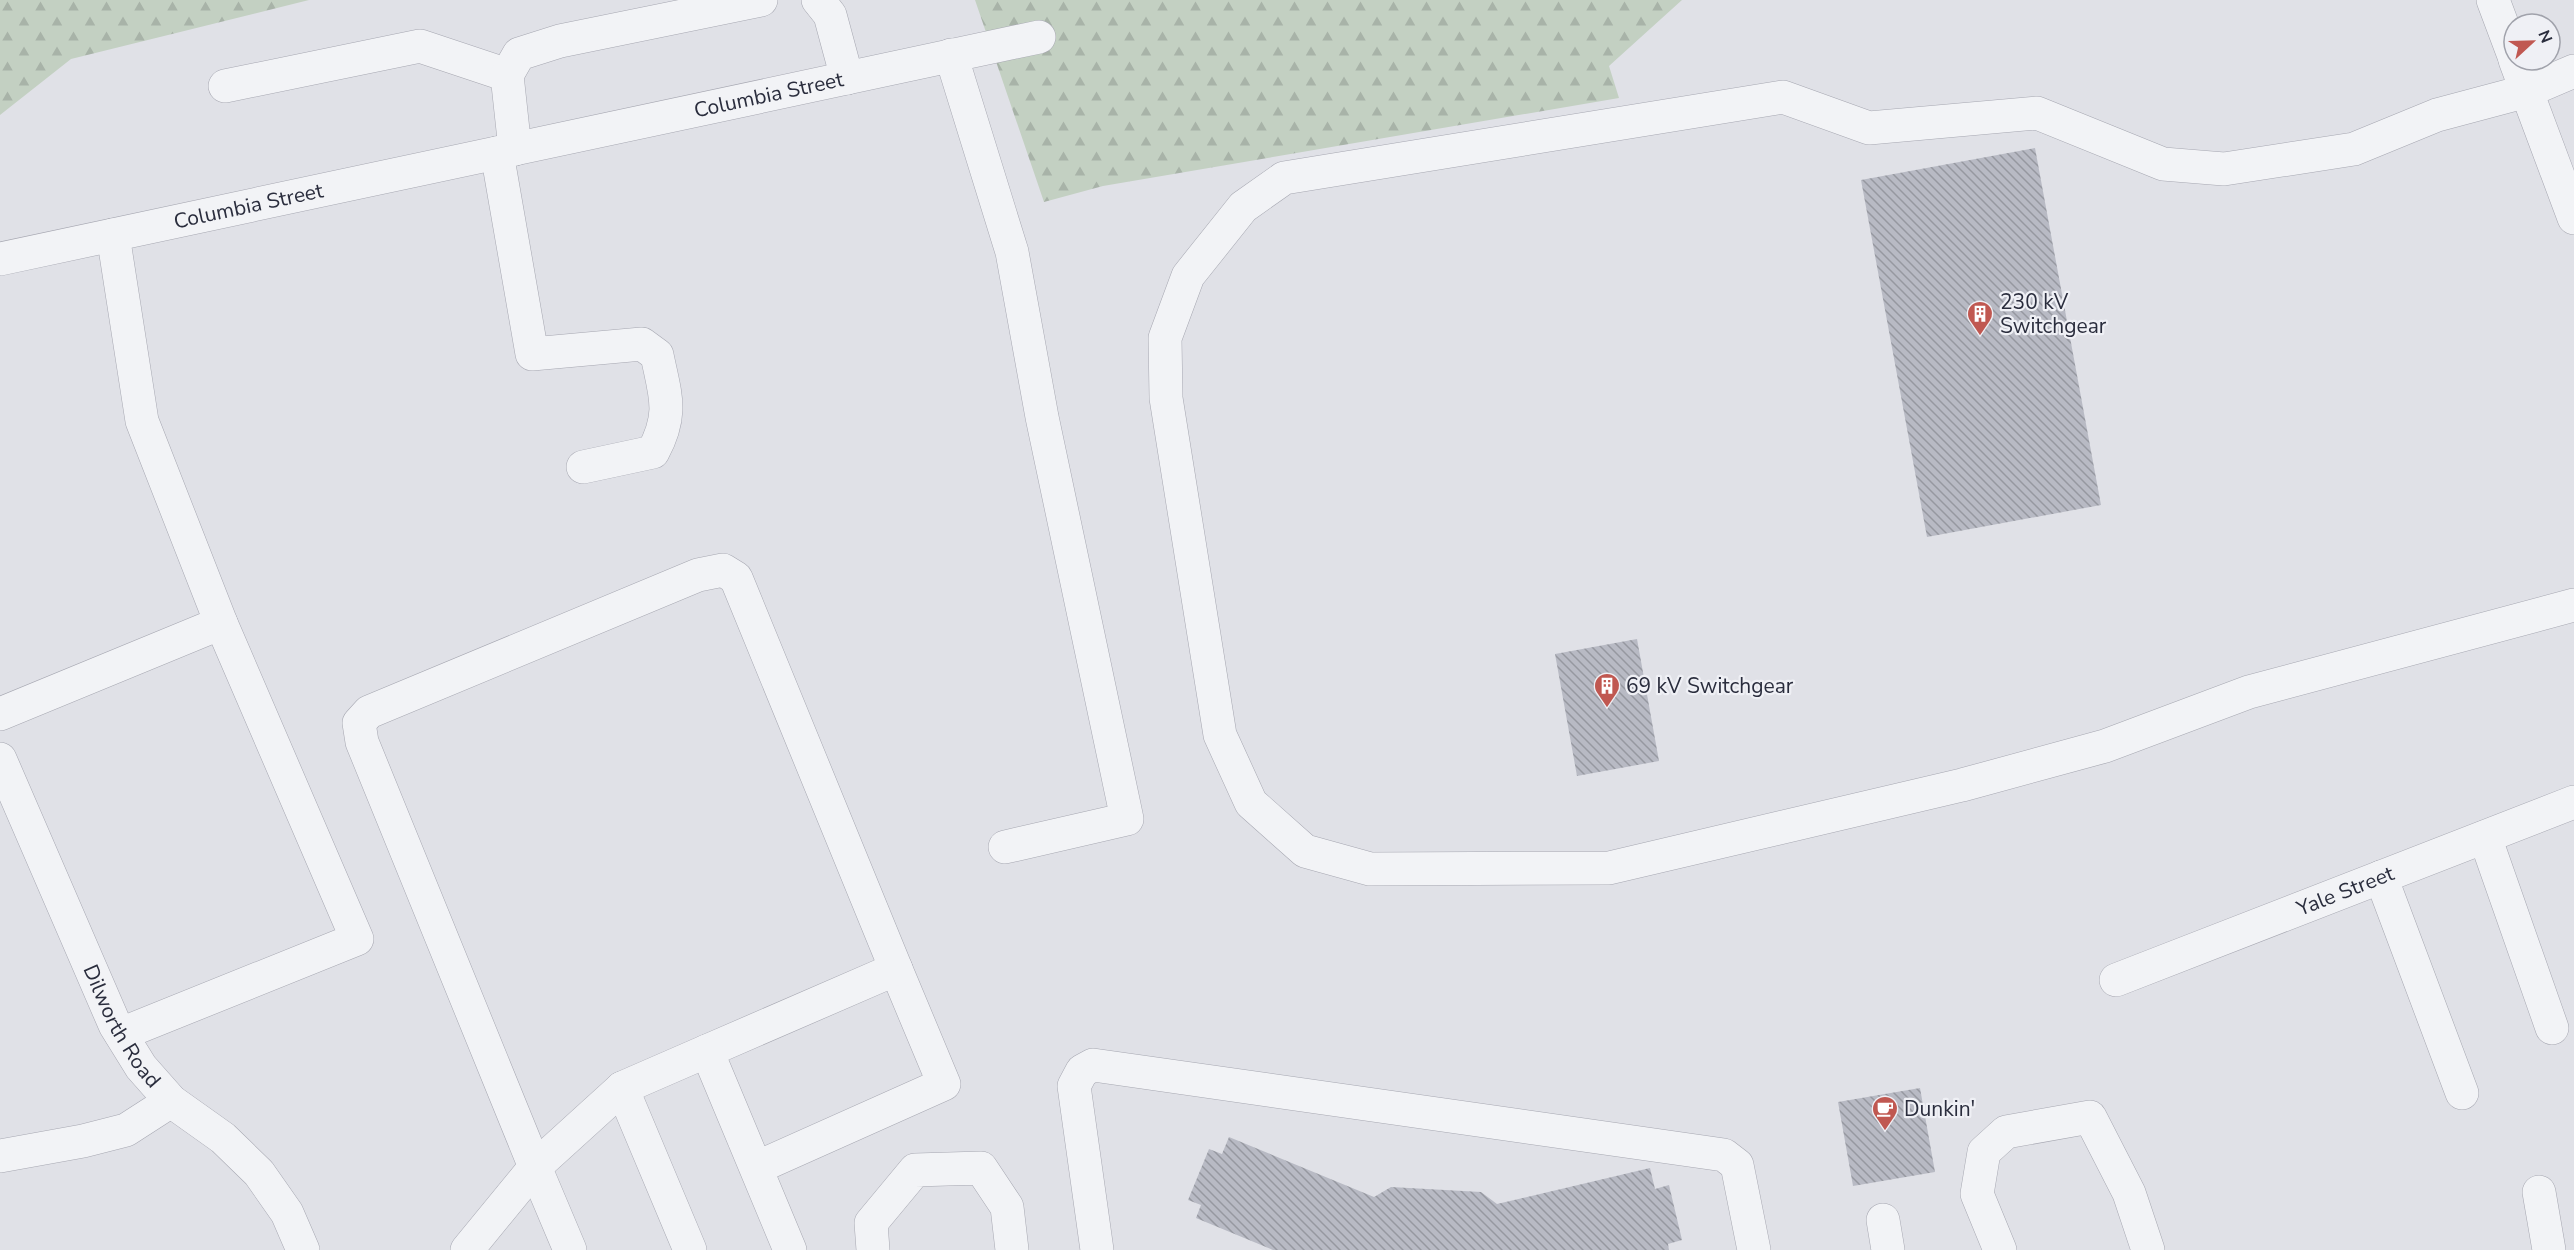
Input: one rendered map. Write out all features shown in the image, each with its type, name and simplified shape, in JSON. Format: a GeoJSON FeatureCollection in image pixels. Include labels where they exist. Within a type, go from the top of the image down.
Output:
{"type":"FeatureCollection","features":[{"type":"Feature","properties":{"kind":"street"},"geometry":{"type":"LineString","coordinates":[[583,467],[653,452],[663,434],[668,410],[657,355],[642,344],[532,354],[506,151],[507,75],[519,54],[560,42],[761,0]]}},
{"type":"Feature","properties":{"kind":"street"},"geometry":{"type":"LineString","coordinates":[[818,0],[830,15],[847,78]]}},
{"type":"Feature","properties":{"kind":"street"},"geometry":{"type":"LineString","coordinates":[[2493,0],[2502,24]]}},
{"type":"Feature","properties":{"kind":"street","name":"Columbia Street"},"geometry":{"type":"LineString","coordinates":[[0,259],[1039,37]]}},
{"type":"Feature","properties":{"kind":"street"},"geometry":{"type":"LineString","coordinates":[[225,86],[420,46],[507,75]]}},
{"type":"Feature","properties":{"kind":"street"},"geometry":{"type":"LineString","coordinates":[[951,55],[1012,252],[1042,417],[1127,819],[1005,847]]}},
{"type":"Feature","properties":{"kind":"street"},"geometry":{"type":"LineString","coordinates":[[2574,71],[2527,91],[2437,114],[2354,149],[2224,169],[2163,164],[2037,113],[1869,128],[1783,97],[1284,178],[1243,207],[1188,276],[1165,338],[1166,398],[1220,735],[1251,803],[1305,851],[1370,869],[1609,868],[1962,785],[2105,746],[2249,692],[2574,605]]}},
{"type":"Feature","properties":{"kind":"street"},"geometry":{"type":"LineString","coordinates":[[2520,72],[2574,218]]}},
{"type":"Feature","properties":{"kind":"street"},"geometry":{"type":"LineString","coordinates":[[113,235],[142,422],[221,623],[357,939],[121,1034]]}},
{"type":"Feature","properties":{"kind":"street"},"geometry":{"type":"LineString","coordinates":[[570,1250],[534,1167],[362,742],[359,723],[369,712],[698,575],[723,570],[736,578],[944,1084],[756,1168]]}},
{"type":"Feature","properties":{"kind":"street"},"geometry":{"type":"LineString","coordinates":[[0,714],[221,623]]}},
{"type":"Feature","properties":{"kind":"street","name":"Dilworth Road"},"geometry":{"type":"LineString","coordinates":[[0,759],[121,1034],[141,1067],[171,1101],[223,1138],[259,1173],[287,1213],[303,1250]]}},
{"type":"Feature","properties":{"kind":"street","name":"Yale Street"},"geometry":{"type":"LineString","coordinates":[[2116,980],[2574,802]]}},
{"type":"Feature","properties":{"kind":"street"},"geometry":{"type":"LineString","coordinates":[[2485,837],[2552,1028]]}},
{"type":"Feature","properties":{"kind":"street"},"geometry":{"type":"LineString","coordinates":[[2381,877],[2462,1093]]}},
{"type":"Feature","properties":{"kind":"street"},"geometry":{"type":"LineString","coordinates":[[467,1250],[534,1167],[622,1088],[896,969]]}},
{"type":"Feature","properties":{"kind":"street"},"geometry":{"type":"LineString","coordinates":[[707,1051],[790,1250]]}},
{"type":"Feature","properties":{"kind":"street"},"geometry":{"type":"LineString","coordinates":[[1097,1250],[1074,1086],[1082,1071],[1093,1065],[1724,1155],[1737,1165],[1754,1250]]}},
{"type":"Feature","properties":{"kind":"street"},"geometry":{"type":"LineString","coordinates":[[622,1088],[690,1250]]}},
{"type":"Feature","properties":{"kind":"street"},"geometry":{"type":"LineString","coordinates":[[0,1156],[83,1141],[126,1130],[171,1101]]}},
{"type":"Feature","properties":{"kind":"street"},"geometry":{"type":"LineString","coordinates":[[2000,1250],[1977,1194],[1984,1152],[2006,1132],[2090,1117],[2129,1193],[2148,1250]]}},
{"type":"Feature","properties":{"kind":"street"},"geometry":{"type":"LineString","coordinates":[[873,1250],[871,1223],[915,1170],[981,1168],[1007,1207],[1012,1250]]}},
{"type":"Feature","properties":{"kind":"street"},"geometry":{"type":"LineString","coordinates":[[2539,1192],[2549,1250]]}},
{"type":"Feature","properties":{"kind":"green space"},"geometry":{"type":"Polygon","coordinates":[[[0,0],[309,0],[71,59],[0,115],[0,0]]]}},
{"type":"Feature","properties":{"kind":"green space"},"geometry":{"type":"Polygon","coordinates":[[[975,0],[1682,0],[1609,66],[1619,98],[1103,186],[1044,202],[975,0]]]}},
{"type":"Feature","properties":{"kind":"building","name":"230 kV Switchgear"},"geometry":{"type":"Polygon","coordinates":[[[2035,148],[2101,505],[1927,537],[1861,180],[2035,148]]]}},
{"type":"Feature","properties":{"kind":"building","name":"69 kV Switchgear"},"geometry":{"type":"Polygon","coordinates":[[[1637,639],[1659,761],[1577,776],[1555,654],[1637,639]]]}},
{"type":"Feature","properties":{"kind":"building"},"geometry":{"type":"Polygon","coordinates":[[[1920,1088],[1935,1172],[1853,1186],[1838,1102],[1920,1088]]]}},
{"type":"Feature","properties":{"kind":"building"},"geometry":{"type":"Polygon","coordinates":[[[1229,1137],[1374,1197],[1391,1187],[1481,1192],[1497,1204],[1650,1168],[1655,1189],[1669,1185],[1682,1240],[1668,1244],[1669,1250],[1273,1250],[1196,1218],[1201,1205],[1188,1200],[1209,1149],[1222,1154],[1229,1137]]]}},
{"type":"Feature","properties":{"kind":"place","name":"230 kV Switchgear"},"geometry":{"type":"Point","coordinates":[1980,337]}},
{"type":"Feature","properties":{"kind":"place","name":"69 kV Switchgear"},"geometry":{"type":"Point","coordinates":[1607,709]}},
{"type":"Feature","properties":{"kind":"place","name":"Dunkin'"},"geometry":{"type":"Point","coordinates":[1885,1132]}}]}
